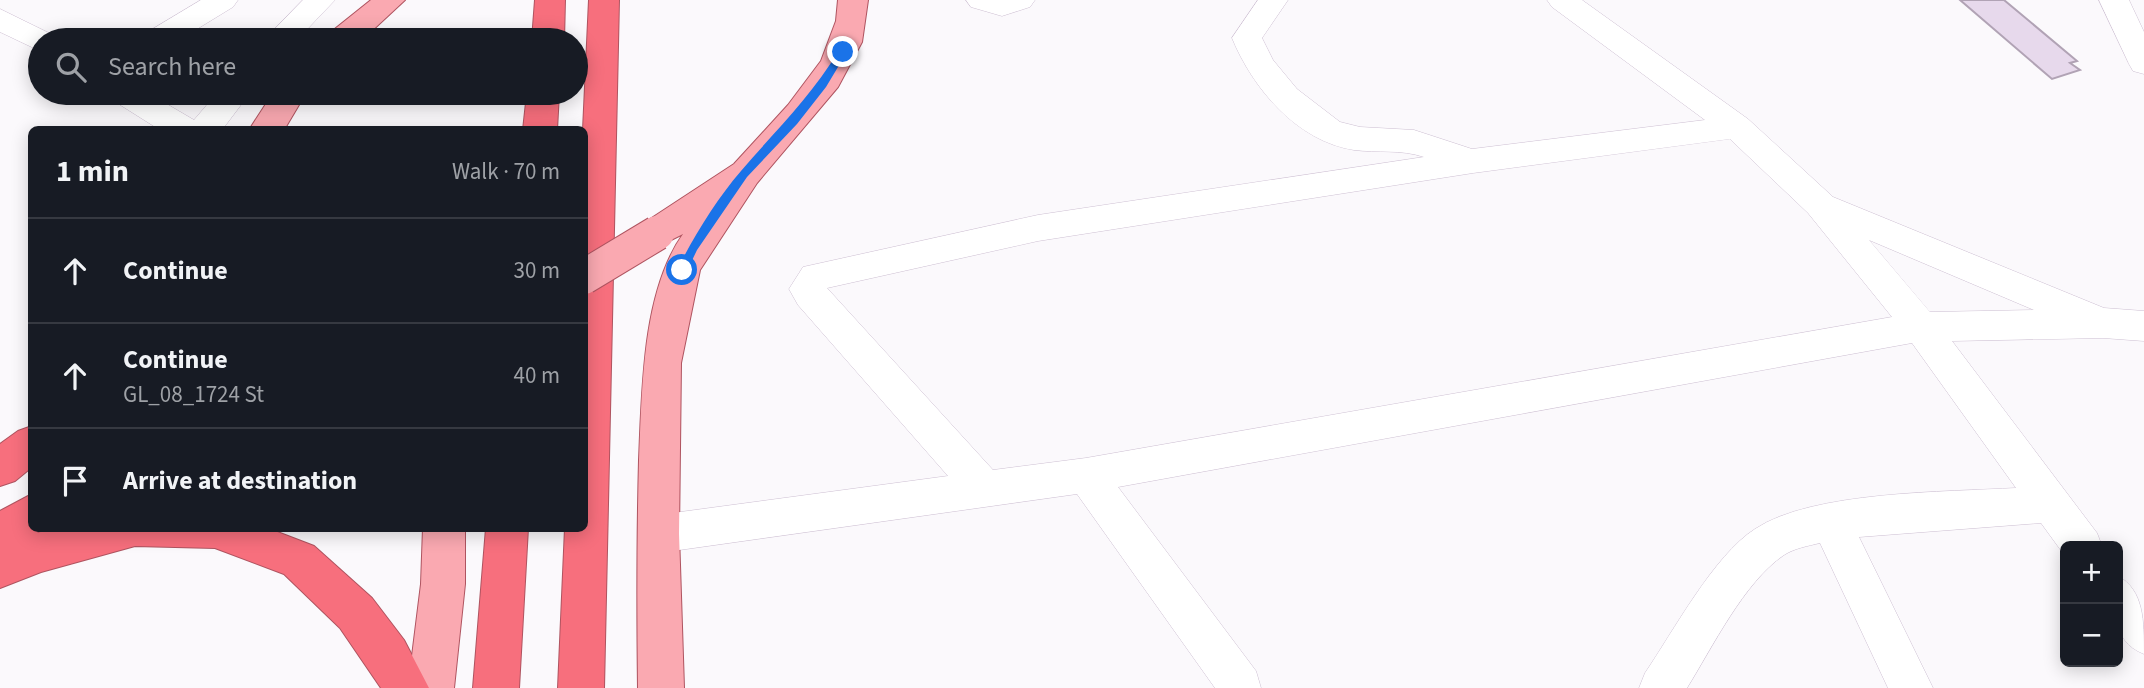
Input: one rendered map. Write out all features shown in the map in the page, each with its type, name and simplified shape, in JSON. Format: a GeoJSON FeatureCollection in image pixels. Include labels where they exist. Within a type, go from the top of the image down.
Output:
{"type":"FeatureCollection","features":[{"type":"Feature","properties":{"kind":"highway"},"geometry":{"type":"LineString","coordinates":[[549,28],[550,0]]}},
{"type":"Feature","properties":{"kind":"highway"},"geometry":{"type":"LineString","coordinates":[[588,479],[604,0]]}},
{"type":"Feature","properties":{"kind":"highway"},"geometry":{"type":"LineString","coordinates":[[540,126],[542,105]]}},
{"type":"Feature","properties":{"kind":"highway"},"geometry":{"type":"LineString","coordinates":[[0,467],[28,446]]}},
{"type":"Feature","properties":{"kind":"highway"},"geometry":{"type":"LineString","coordinates":[[0,535],[28,516]]}},
{"type":"Feature","properties":{"kind":"highway"},"geometry":{"type":"LineString","coordinates":[[0,568],[38,553],[115,532]]}},
{"type":"Feature","properties":{"kind":"highway"},"geometry":{"type":"LineString","coordinates":[[223,532],[299,560],[356,613],[388,656],[406,688]]}},
{"type":"Feature","properties":{"kind":"highway"},"geometry":{"type":"LineString","coordinates":[[496,688],[507,532]]}},
{"type":"Feature","properties":{"kind":"highway"},"geometry":{"type":"LineString","coordinates":[[581,688],[586,532]]}},
{"type":"Feature","properties":{"kind":"main road"},"geometry":{"type":"LineString","coordinates":[[356,28],[390,0]]}},
{"type":"Feature","properties":{"kind":"main road"},"geometry":{"type":"LineString","coordinates":[[661,688],[658,534],[662,363],[671,310],[682,270],[693,248],[744,175],[794,122],[823,85],[843,52],[853,16],[853,0]]}},
{"type":"Feature","properties":{"kind":"main road"},"geometry":{"type":"LineString","coordinates":[[269,126],[282,105]]}},
{"type":"Feature","properties":{"kind":"main road"},"geometry":{"type":"LineString","coordinates":[[588,275],[744,175]]}},
{"type":"Feature","properties":{"kind":"main road"},"geometry":{"type":"LineString","coordinates":[[431,688],[443,584],[444,532]]}},
{"type":"Feature","properties":{"kind":"street"},"geometry":{"type":"LineString","coordinates":[[177,28],[223,0]]}},
{"type":"Feature","properties":{"kind":"street"},"geometry":{"type":"LineString","coordinates":[[291,28],[320,0]]}},
{"type":"Feature","properties":{"kind":"street"},"geometry":{"type":"LineString","coordinates":[[981,0],[1002,6],[1020,0]]}},
{"type":"Feature","properties":{"kind":"street"},"geometry":{"type":"LineString","coordinates":[[1273,0],[1247,38],[1262,69],[1286,96],[1306,113],[1327,129],[1343,135],[1413,142],[1473,161]]}},
{"type":"Feature","properties":{"kind":"street"},"geometry":{"type":"LineString","coordinates":[[1562,0],[1737,127],[1821,204],[1921,327],[2078,541]]}},
{"type":"Feature","properties":{"kind":"street"},"geometry":{"type":"LineString","coordinates":[[2114,0],[2144,64]]}},
{"type":"Feature","properties":{"kind":"street"},"geometry":{"type":"LineString","coordinates":[[0,19],[28,34]]}},
{"type":"Feature","properties":{"kind":"street"},"geometry":{"type":"LineString","coordinates":[[144,105],[179,126]]}},
{"type":"Feature","properties":{"kind":"street"},"geometry":{"type":"LineString","coordinates":[[207,126],[224,105]]}},
{"type":"Feature","properties":{"kind":"street"},"geometry":{"type":"LineString","coordinates":[[983,487],[810,295],[807,289],[809,282],[816,277],[1038,229],[1473,161],[1737,127]]}},
{"type":"Feature","properties":{"kind":"street"},"geometry":{"type":"LineString","coordinates":[[1821,204],[2102,323]]}},
{"type":"Feature","properties":{"kind":"street"},"geometry":{"type":"LineString","coordinates":[[658,534],[983,487],[1086,475],[1921,327],[2102,323],[2144,326]]}},
{"type":"Feature","properties":{"kind":"street"},"geometry":{"type":"LineString","coordinates":[[0,467],[28,434]]}},
{"type":"Feature","properties":{"kind":"street"},"geometry":{"type":"LineString","coordinates":[[1086,475],[1240,686]]}},
{"type":"Feature","properties":{"kind":"street"},"geometry":{"type":"LineString","coordinates":[[1661,688],[1748,562],[1770,541],[1791,530],[1832,522],[2052,505]]}},
{"type":"Feature","properties":{"kind":"street"},"geometry":{"type":"LineString","coordinates":[[1832,522],[1911,688]]}},
{"type":"Feature","properties":{"kind":"street"},"geometry":{"type":"LineString","coordinates":[[2123,603],[2144,633]]}},
{"type":"Feature","properties":{"kind":"building"},"geometry":{"type":"Polygon","coordinates":[[[1960,0],[2004,0],[2077,61],[2070,63],[2080,70],[2052,79],[1960,0]]]}},
{"type":"Feature","properties":{"kind":"route"},"geometry":{"type":"LineString","coordinates":[[682,270],[693,248],[744,175],[794,122],[823,85],[843,52]]}}]}
